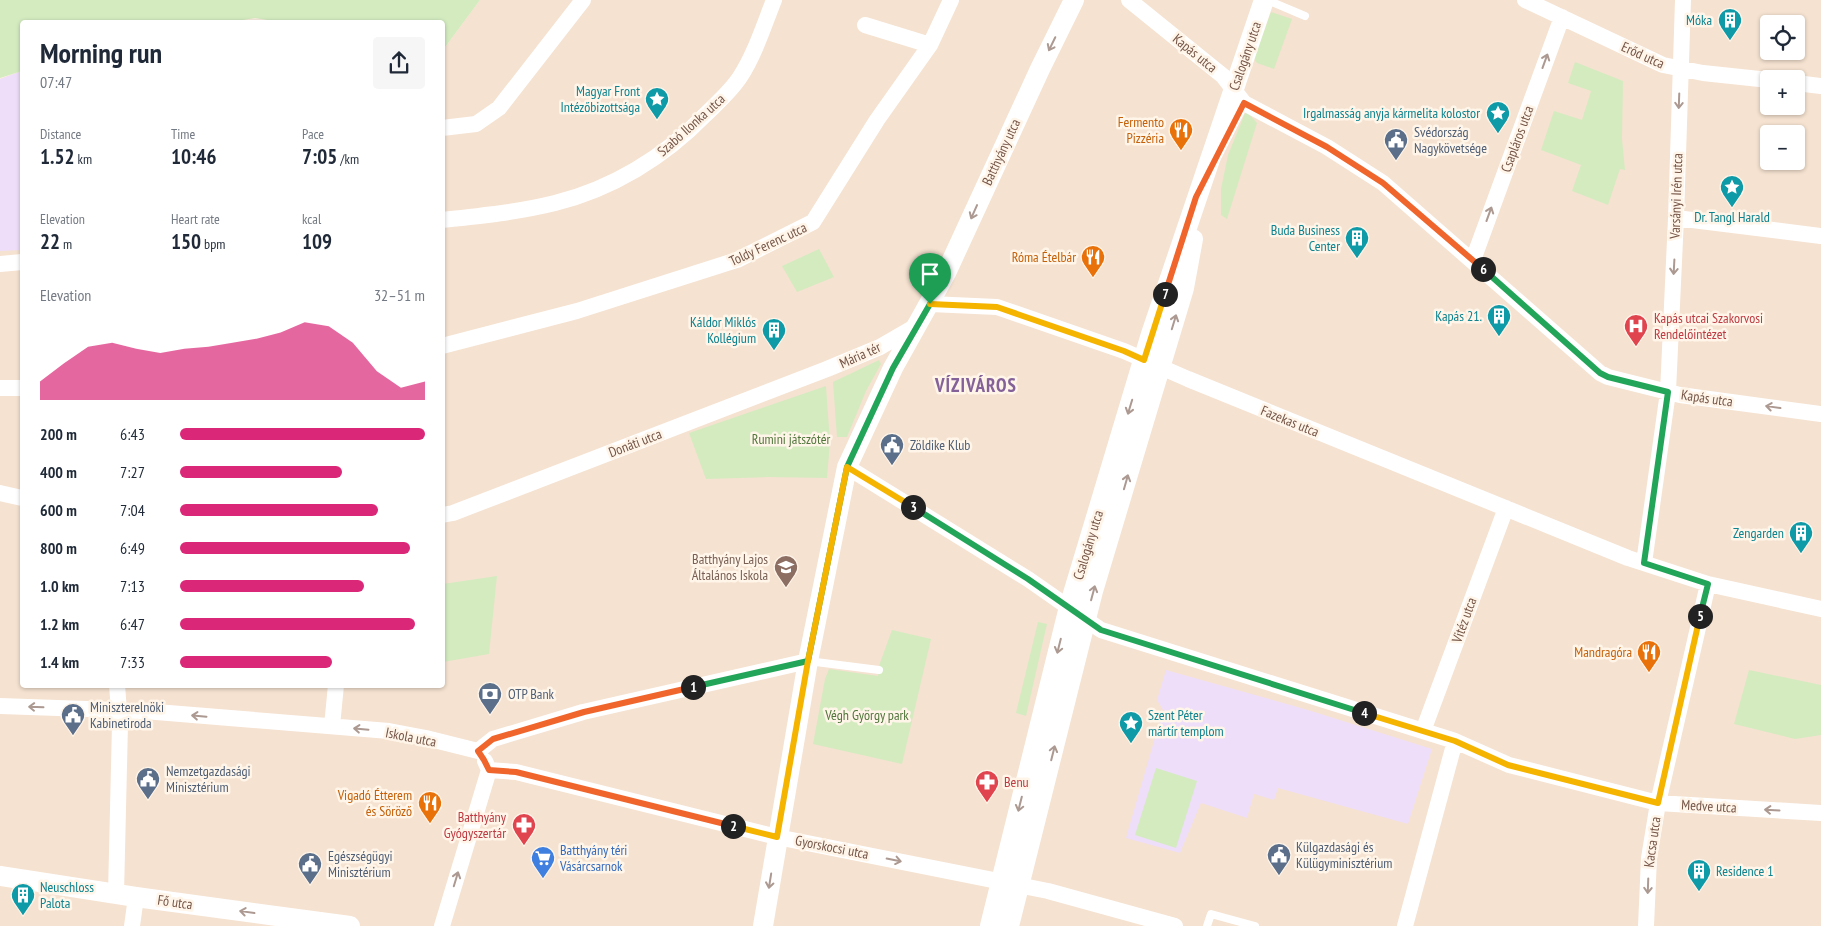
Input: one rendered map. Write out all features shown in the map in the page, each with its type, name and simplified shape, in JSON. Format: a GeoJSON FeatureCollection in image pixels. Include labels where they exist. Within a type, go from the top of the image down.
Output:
{"type":"FeatureCollection","features":[{"type":"Feature","properties":{"kind":"street"},"geometry":{"type":"LineString","coordinates":[[445,128],[476,124],[499,108],[583,0]]}},
{"type":"Feature","properties":{"kind":"street","name":"Szabó Ilonka utca"},"geometry":{"type":"LineString","coordinates":[[445,220],[555,203],[617,180],[657,157],[695,126],[732,88],[741,76],[774,0]]}},
{"type":"Feature","properties":{"kind":"street","name":"Toldy Ferenc utca"},"geometry":{"type":"LineString","coordinates":[[445,345],[577,311],[738,260],[814,222],[877,120],[930,44],[951,0]]}},
{"type":"Feature","properties":{"kind":"street","name":"Batthyány utca"},"geometry":{"type":"LineString","coordinates":[[930,304],[1031,87],[1074,0]]}},
{"type":"Feature","properties":{"kind":"street","name":"Kapás utca"},"geometry":{"type":"LineString","coordinates":[[1129,0],[1223,76],[1239,96],[1327,147],[1383,183],[1600,373],[1608,377],[1674,394],[1821,414]]}},
{"type":"Feature","properties":{"kind":"street","name":"Csalogány utca"},"geometry":{"type":"LineString","coordinates":[[1009,926],[1010,883],[1069,607],[1152,364],[1184,288],[1196,222],[1196,197],[1239,96],[1265,0]]}},
{"type":"Feature","properties":{"kind":"street","name":"Erőd utca"},"geometry":{"type":"LineString","coordinates":[[1525,0],[1663,65],[1760,79]]}},
{"type":"Feature","properties":{"kind":"street","name":"Varsányi Irén utca"},"geometry":{"type":"LineString","coordinates":[[1674,394],[1676,218],[1684,69],[1683,0]]}},
{"type":"Feature","properties":{"kind":"street","name":"Csapláros utca"},"geometry":{"type":"LineString","coordinates":[[1473,260],[1562,17]]}},
{"type":"Feature","properties":{"kind":"street"},"geometry":{"type":"LineString","coordinates":[[865,25],[930,44]]}},
{"type":"Feature","properties":{"kind":"street"},"geometry":{"type":"LineString","coordinates":[[1805,85],[1821,86]]}},
{"type":"Feature","properties":{"kind":"street"},"geometry":{"type":"LineString","coordinates":[[1676,218],[1821,236]]}},
{"type":"Feature","properties":{"kind":"street"},"geometry":{"type":"LineString","coordinates":[[0,264],[20,262]]}},
{"type":"Feature","properties":{"kind":"street","name":"Mária tér"},"geometry":{"type":"LineString","coordinates":[[847,467],[893,368],[930,304]]}},
{"type":"Feature","properties":{"kind":"street","name":"Fazekas utca"},"geometry":{"type":"LineString","coordinates":[[930,304],[997,307],[1124,351],[1644,563],[1708,584],[1821,610]]}},
{"type":"Feature","properties":{"kind":"street","name":"Mária tér"},"geometry":{"type":"LineString","coordinates":[[827,369],[880,347],[918,325]]}},
{"type":"Feature","properties":{"kind":"street","name":"Csalogány utca"},"geometry":{"type":"LineString","coordinates":[[990,926],[1010,883],[1087,620],[1152,364]]}},
{"type":"Feature","properties":{"kind":"street","name":"Donáti utca"},"geometry":{"type":"LineString","coordinates":[[445,514],[827,369]]}},
{"type":"Feature","properties":{"kind":"street"},"geometry":{"type":"LineString","coordinates":[[0,388],[20,388]]}},
{"type":"Feature","properties":{"kind":"street"},"geometry":{"type":"LineString","coordinates":[[1644,563],[1674,394]]}},
{"type":"Feature","properties":{"kind":"street"},"geometry":{"type":"LineString","coordinates":[[763,926],[808,661],[847,467]]}},
{"type":"Feature","properties":{"kind":"street","name":"Medve utca"},"geometry":{"type":"LineString","coordinates":[[847,467],[1028,579],[1101,630],[1455,741],[1508,765],[1658,803],[1821,812]]}},
{"type":"Feature","properties":{"kind":"street"},"geometry":{"type":"LineString","coordinates":[[0,493],[20,498]]}},
{"type":"Feature","properties":{"kind":"street","name":"Vitéz utca"},"geometry":{"type":"LineString","coordinates":[[1423,731],[1506,508]]}},
{"type":"Feature","properties":{"kind":"street","name":"Kacsa utca"},"geometry":{"type":"LineString","coordinates":[[1646,926],[1648,858],[1658,803],[1708,584]]}},
{"type":"Feature","properties":{"kind":"street"},"geometry":{"type":"LineString","coordinates":[[442,926],[489,770],[478,751],[493,739],[584,712],[808,661]]}},
{"type":"Feature","properties":{"kind":"street"},"geometry":{"type":"LineString","coordinates":[[116,894],[120,724],[117,688]]}},
{"type":"Feature","properties":{"kind":"street"},"geometry":{"type":"LineString","coordinates":[[332,726],[336,688]]}},
{"type":"Feature","properties":{"kind":"street","name":"Iskola utca"},"geometry":{"type":"LineString","coordinates":[[0,706],[118,710],[389,731],[478,751]]}},
{"type":"Feature","properties":{"kind":"street"},"geometry":{"type":"LineString","coordinates":[[1405,926],[1455,741]]}},
{"type":"Feature","properties":{"kind":"street","name":"Gyorskocsi utca"},"geometry":{"type":"LineString","coordinates":[[489,770],[516,772],[777,837],[1048,891],[1175,926]]}},
{"type":"Feature","properties":{"kind":"street","name":"Fő utca"},"geometry":{"type":"LineString","coordinates":[[0,876],[295,922],[350,926]]}},
{"type":"Feature","properties":{"kind":"street"},"geometry":{"type":"LineString","coordinates":[[132,926],[136,897]]}},
{"type":"Feature","properties":{"kind":"lane"},"geometry":{"type":"LineString","coordinates":[[1265,0],[1305,16]]}},
{"type":"Feature","properties":{"kind":"lane"},"geometry":{"type":"LineString","coordinates":[[808,661],[879,670]]}},
{"type":"Feature","properties":{"kind":"lane"},"geometry":{"type":"LineString","coordinates":[[1207,926],[1212,910],[1255,926]]}},
{"type":"Feature","properties":{"kind":"shaded area"},"geometry":{"type":"Polygon","coordinates":[[[480,0],[1821,0],[1821,926],[0,926],[0,79],[20,72],[20,688],[445,688],[445,47],[480,0]]]}},
{"type":"Feature","properties":{"kind":"shaded area"},"geometry":{"type":"Polygon","coordinates":[[[20,72],[20,250],[0,251],[0,79],[20,72]]]}},
{"type":"Feature","properties":{"kind":"shaded area"},"geometry":{"type":"Polygon","coordinates":[[[1166,670],[1308,710],[1432,749],[1408,824],[1278,788],[1274,800],[1254,794],[1247,818],[1201,803],[1180,853],[1126,838],[1163,710],[1157,700],[1166,670]]]}},
{"type":"Feature","properties":{"kind":"green space"},"geometry":{"type":"Polygon","coordinates":[[[0,0],[480,0],[445,47],[445,20],[268,20],[255,18],[243,20],[20,20],[20,72],[0,78],[0,0]]]}},
{"type":"Feature","properties":{"kind":"green space"},"geometry":{"type":"Polygon","coordinates":[[[1271,12],[1292,19],[1274,69],[1257,63],[1254,59],[1271,12]]]}},
{"type":"Feature","properties":{"kind":"green space"},"geometry":{"type":"Polygon","coordinates":[[[1575,62],[1623,81],[1622,139],[1625,170],[1620,169],[1608,205],[1572,191],[1581,165],[1541,150],[1554,111],[1582,120],[1591,91],[1568,83],[1575,62]]]}},
{"type":"Feature","properties":{"kind":"green space"},"geometry":{"type":"Polygon","coordinates":[[[1246,111],[1257,123],[1227,219],[1221,215],[1221,189],[1228,155],[1246,111]]]}},
{"type":"Feature","properties":{"kind":"green space"},"geometry":{"type":"Polygon","coordinates":[[[819,249],[834,277],[797,292],[782,266],[819,249]]]}},
{"type":"Feature","properties":{"kind":"green space"},"geometry":{"type":"Polygon","coordinates":[[[879,360],[881,364],[866,391],[847,437],[837,437],[833,382],[879,360]]]}},
{"type":"Feature","properties":{"kind":"green space","name":"Rumini játszótér"},"geometry":{"type":"Polygon","coordinates":[[[826,386],[830,442],[827,478],[706,479],[689,433],[826,386]]]}},
{"type":"Feature","properties":{"kind":"green space"},"geometry":{"type":"Polygon","coordinates":[[[497,576],[489,654],[445,662],[445,584],[497,576]]]}},
{"type":"Feature","properties":{"kind":"green space"},"geometry":{"type":"Polygon","coordinates":[[[1038,622],[1047,624],[1026,716],[1016,713],[1038,622]]]}},
{"type":"Feature","properties":{"kind":"green space","name":"Végh György park"},"geometry":{"type":"Polygon","coordinates":[[[892,630],[931,639],[902,764],[813,744],[825,679],[829,669],[878,676],[880,663],[892,630]]]}},
{"type":"Feature","properties":{"kind":"green space"},"geometry":{"type":"Polygon","coordinates":[[[1749,670],[1821,685],[1821,735],[1795,739],[1734,724],[1749,670]]]}},
{"type":"Feature","properties":{"kind":"green space"},"geometry":{"type":"Polygon","coordinates":[[[1156,768],[1197,781],[1176,848],[1135,835],[1156,768]]]}},
{"type":"Feature","properties":{"kind":"place","name":"Móka"},"geometry":{"type":"Point","coordinates":[1730,41]}},
{"type":"Feature","properties":{"kind":"place","name":"Magyar Front Intézőbizottsága"},"geometry":{"type":"Point","coordinates":[657,120]}},
{"type":"Feature","properties":{"kind":"place","name":"Irgalmasság anyja kármelita kolostor"},"geometry":{"type":"Point","coordinates":[1498,134]}},
{"type":"Feature","properties":{"kind":"place","name":"Fermento Pizzéria"},"geometry":{"type":"Point","coordinates":[1181,151]}},
{"type":"Feature","properties":{"kind":"place","name":"Svédország Nagykövetsége"},"geometry":{"type":"Point","coordinates":[1396,161]}},
{"type":"Feature","properties":{"kind":"place","name":"Dr. Tangl Harald"},"geometry":{"type":"Point","coordinates":[1732,208]}},
{"type":"Feature","properties":{"kind":"place","name":"Buda Business Center"},"geometry":{"type":"Point","coordinates":[1357,259]}},
{"type":"Feature","properties":{"kind":"place","name":"Róma Ételbár"},"geometry":{"type":"Point","coordinates":[1093,278]}},
{"type":"Feature","properties":{"kind":"place","name":"Kapás 21."},"geometry":{"type":"Point","coordinates":[1499,337]}},
{"type":"Feature","properties":{"kind":"place","name":"Kapás utcai Szakorvosi Rendelőintézet"},"geometry":{"type":"Point","coordinates":[1636,347]}},
{"type":"Feature","properties":{"kind":"place","name":"Káldor Miklós Kollégium"},"geometry":{"type":"Point","coordinates":[774,351]}},
{"type":"Feature","properties":{"kind":"place","name":"Zöldike Klub"},"geometry":{"type":"Point","coordinates":[892,466]}},
{"type":"Feature","properties":{"kind":"place","name":"Zengarden"},"geometry":{"type":"Point","coordinates":[1801,554]}},
{"type":"Feature","properties":{"kind":"place","name":"Batthyány Lajos Általános Iskola"},"geometry":{"type":"Point","coordinates":[786,588]}},
{"type":"Feature","properties":{"kind":"place","name":"Mandragóra"},"geometry":{"type":"Point","coordinates":[1649,673]}},
{"type":"Feature","properties":{"kind":"place","name":"OTP Bank"},"geometry":{"type":"Point","coordinates":[490,715]}},
{"type":"Feature","properties":{"kind":"place","name":"Miniszterelnöki Kabinetiroda"},"geometry":{"type":"Point","coordinates":[73,736]}},
{"type":"Feature","properties":{"kind":"place","name":"Szent Péter mártír templom"},"geometry":{"type":"Point","coordinates":[1131,744]}},
{"type":"Feature","properties":{"kind":"place","name":"Nemzetgazdasági Minisztérium"},"geometry":{"type":"Point","coordinates":[148,800]}},
{"type":"Feature","properties":{"kind":"place","name":"Benu"},"geometry":{"type":"Point","coordinates":[987,803]}},
{"type":"Feature","properties":{"kind":"place","name":"Vigadó Étterem és Söröző"},"geometry":{"type":"Point","coordinates":[430,824]}},
{"type":"Feature","properties":{"kind":"place","name":"Batthyány Gyógyszertár"},"geometry":{"type":"Point","coordinates":[524,846]}},
{"type":"Feature","properties":{"kind":"place","name":"Külgazdasági és Külügyminisztérium"},"geometry":{"type":"Point","coordinates":[1279,876]}},
{"type":"Feature","properties":{"kind":"place","name":"Batthyány téri Vásárcsarnok"},"geometry":{"type":"Point","coordinates":[543,879]}},
{"type":"Feature","properties":{"kind":"place","name":"Egészségügyi Minisztérium"},"geometry":{"type":"Point","coordinates":[310,885]}},
{"type":"Feature","properties":{"kind":"place","name":"Residence 1"},"geometry":{"type":"Point","coordinates":[1699,892]}},
{"type":"Feature","properties":{"kind":"place","name":"Neuschloss Palota"},"geometry":{"type":"Point","coordinates":[23,916]}},
{"type":"Feature","properties":{"kind":"district","name":"VÍZIVÁROS"},"geometry":{"type":"Point","coordinates":[976,385]}},
{"type":"Feature","properties":{"kind":"route"},"geometry":{"type":"LineString","coordinates":[[930,304],[893,368],[847,467],[808,661],[584,712],[493,739],[478,751],[489,770],[516,772],[777,837],[808,661],[839,502],[847,467],[1028,579],[1101,630],[1455,741],[1508,765],[1658,803],[1708,584],[1644,563],[1668,392],[1608,377],[1600,373],[1383,183],[1327,147],[1244,103],[1196,197],[1144,360],[1124,351],[997,307],[930,304]]}}]}
